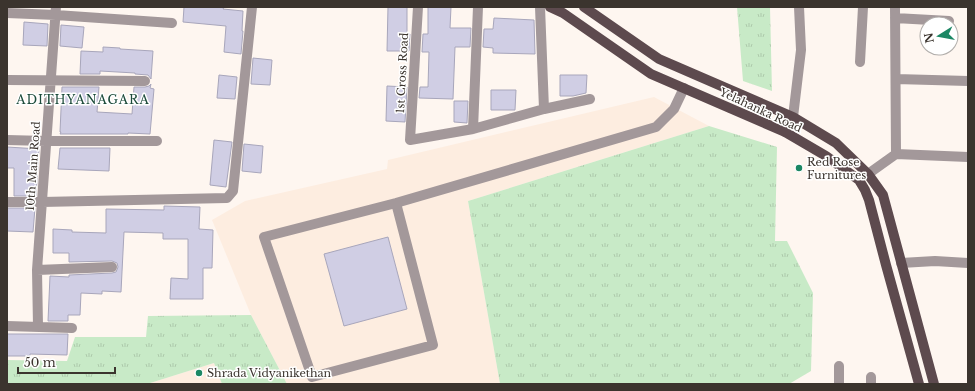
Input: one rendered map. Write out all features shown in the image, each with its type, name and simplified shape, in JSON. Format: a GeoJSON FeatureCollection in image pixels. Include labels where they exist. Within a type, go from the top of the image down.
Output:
{"type":"FeatureCollection","features":[{"type":"Feature","properties":{"kind":"main road","name":"Yelahanka Road"},"geometry":{"type":"LineString","coordinates":[[550,7],[563,13],[651,74],[785,132],[826,156],[859,180],[869,200],[919,384]]}},
{"type":"Feature","properties":{"kind":"main road","name":"Yelahanka Road"},"geometry":{"type":"LineString","coordinates":[[584,7],[659,59],[793,117],[836,143],[868,174],[883,195],[934,384]]}},
{"type":"Feature","properties":{"kind":"street"},"geometry":{"type":"LineString","coordinates":[[7,202],[226,198],[233,191],[252,7]]}},
{"type":"Feature","properties":{"kind":"street","name":"1st Cross Road"},"geometry":{"type":"LineString","coordinates":[[418,7],[410,140],[474,129]]}},
{"type":"Feature","properties":{"kind":"street"},"geometry":{"type":"LineString","coordinates":[[478,7],[474,129],[544,109],[590,99]]}},
{"type":"Feature","properties":{"kind":"street"},"geometry":{"type":"LineString","coordinates":[[540,7],[544,109]]}},
{"type":"Feature","properties":{"kind":"street"},"geometry":{"type":"LineString","coordinates":[[785,132],[793,117],[801,50],[799,7]]}},
{"type":"Feature","properties":{"kind":"street"},"geometry":{"type":"LineString","coordinates":[[860,62],[863,7]]}},
{"type":"Feature","properties":{"kind":"street"},"geometry":{"type":"LineString","coordinates":[[895,7],[896,154]]}},
{"type":"Feature","properties":{"kind":"street"},"geometry":{"type":"LineString","coordinates":[[7,13],[56,11],[172,23]]}},
{"type":"Feature","properties":{"kind":"street","name":"10th Main Road"},"geometry":{"type":"LineString","coordinates":[[38,326],[37,270],[56,11]]}},
{"type":"Feature","properties":{"kind":"street"},"geometry":{"type":"LineString","coordinates":[[895,18],[919,19]]}},
{"type":"Feature","properties":{"kind":"street"},"geometry":{"type":"LineString","coordinates":[[896,79],[968,81]]}},
{"type":"Feature","properties":{"kind":"street"},"geometry":{"type":"LineString","coordinates":[[7,80],[145,82]]}},
{"type":"Feature","properties":{"kind":"street"},"geometry":{"type":"LineString","coordinates":[[396,203],[433,345],[312,377],[264,237],[396,203],[656,127],[674,109],[684,88]]}},
{"type":"Feature","properties":{"kind":"street"},"geometry":{"type":"LineString","coordinates":[[7,140],[157,141]]}},
{"type":"Feature","properties":{"kind":"street"},"geometry":{"type":"LineString","coordinates":[[868,174],[896,154],[968,157]]}},
{"type":"Feature","properties":{"kind":"street"},"geometry":{"type":"LineString","coordinates":[[901,263],[935,261],[968,263]]}},
{"type":"Feature","properties":{"kind":"street"},"geometry":{"type":"LineString","coordinates":[[37,270],[112,267]]}},
{"type":"Feature","properties":{"kind":"street"},"geometry":{"type":"LineString","coordinates":[[7,326],[72,328]]}},
{"type":"Feature","properties":{"kind":"street"},"geometry":{"type":"LineString","coordinates":[[839,366],[839,384]]}},
{"type":"Feature","properties":{"kind":"shaded area"},"geometry":{"type":"Polygon","coordinates":[[[654,97],[709,126],[468,201],[500,384],[287,384],[251,315],[212,220],[245,201],[387,169],[388,160],[654,97]]]}},
{"type":"Feature","properties":{"kind":"shaded area","name":"Shrada Vidyanikethan"},"geometry":{"type":"Polygon","coordinates":[[[214,363],[222,384],[147,384],[214,363]]]}},
{"type":"Feature","properties":{"kind":"green space"},"geometry":{"type":"Polygon","coordinates":[[[737,7],[770,7],[772,91],[743,81],[737,7]]]}},
{"type":"Feature","properties":{"kind":"green space"},"geometry":{"type":"Polygon","coordinates":[[[709,126],[777,147],[775,241],[787,241],[813,293],[811,371],[789,384],[500,384],[468,201],[709,126]]]}},
{"type":"Feature","properties":{"kind":"green space"},"geometry":{"type":"Polygon","coordinates":[[[251,315],[287,384],[222,384],[214,363],[147,384],[7,384],[7,360],[67,361],[75,337],[146,337],[148,316],[251,315]]]}},
{"type":"Feature","properties":{"kind":"building"},"geometry":{"type":"Polygon","coordinates":[[[184,7],[224,7],[223,9],[243,11],[241,54],[224,52],[226,26],[183,22],[184,7]]]}},
{"type":"Feature","properties":{"kind":"building"},"geometry":{"type":"Polygon","coordinates":[[[388,7],[407,7],[407,34],[410,34],[409,51],[387,51],[388,7]]]}},
{"type":"Feature","properties":{"kind":"building"},"geometry":{"type":"Polygon","coordinates":[[[428,7],[451,7],[450,28],[471,28],[470,47],[455,47],[453,99],[419,98],[420,87],[428,87],[429,52],[422,52],[423,34],[428,34],[428,7]]]}},
{"type":"Feature","properties":{"kind":"building"},"geometry":{"type":"Polygon","coordinates":[[[494,18],[534,20],[535,54],[493,53],[493,48],[483,47],[484,29],[493,29],[494,18]]]}},
{"type":"Feature","properties":{"kind":"building"},"geometry":{"type":"Polygon","coordinates":[[[24,22],[48,24],[47,46],[23,45],[24,22]]]}},
{"type":"Feature","properties":{"kind":"building"},"geometry":{"type":"Polygon","coordinates":[[[61,25],[84,27],[82,48],[60,46],[61,25]]]}},
{"type":"Feature","properties":{"kind":"building"},"geometry":{"type":"Polygon","coordinates":[[[103,47],[153,51],[151,79],[148,75],[135,73],[100,71],[100,74],[80,74],[81,51],[103,52],[103,47]]]}},
{"type":"Feature","properties":{"kind":"building"},"geometry":{"type":"Polygon","coordinates":[[[253,58],[272,60],[270,85],[251,84],[253,58]]]}},
{"type":"Feature","properties":{"kind":"building"},"geometry":{"type":"Polygon","coordinates":[[[219,75],[237,77],[235,99],[217,98],[219,75]]]}},
{"type":"Feature","properties":{"kind":"building"},"geometry":{"type":"Polygon","coordinates":[[[560,75],[587,75],[586,93],[573,96],[560,96],[560,75]]]}},
{"type":"Feature","properties":{"kind":"building"},"geometry":{"type":"Polygon","coordinates":[[[151,84],[150,88],[154,89],[150,134],[60,134],[62,87],[99,87],[97,112],[132,114],[134,87],[145,87],[151,84]]]}},
{"type":"Feature","properties":{"kind":"building"},"geometry":{"type":"Polygon","coordinates":[[[387,86],[407,87],[405,122],[386,121],[387,86]]]}},
{"type":"Feature","properties":{"kind":"building"},"geometry":{"type":"Polygon","coordinates":[[[491,90],[516,90],[515,110],[491,110],[491,90]]]}},
{"type":"Feature","properties":{"kind":"building"},"geometry":{"type":"Polygon","coordinates":[[[454,101],[468,101],[467,123],[454,122],[454,101]]]}},
{"type":"Feature","properties":{"kind":"building"},"geometry":{"type":"Polygon","coordinates":[[[214,140],[232,142],[226,187],[210,185],[214,140]]]}},
{"type":"Feature","properties":{"kind":"building"},"geometry":{"type":"Polygon","coordinates":[[[244,144],[263,146],[261,173],[242,171],[244,144]]]}},
{"type":"Feature","properties":{"kind":"building"},"geometry":{"type":"Polygon","coordinates":[[[7,147],[39,149],[36,196],[14,196],[14,168],[7,168],[7,147]]]}},
{"type":"Feature","properties":{"kind":"building"},"geometry":{"type":"Polygon","coordinates":[[[60,148],[110,148],[109,171],[58,169],[60,148]]]}},
{"type":"Feature","properties":{"kind":"building"},"geometry":{"type":"Polygon","coordinates":[[[164,206],[200,207],[199,229],[213,230],[212,268],[203,268],[203,299],[170,299],[171,278],[188,279],[188,239],[163,239],[163,233],[124,232],[121,292],[102,291],[102,294],[81,293],[80,315],[68,315],[68,321],[48,321],[50,276],[69,277],[69,275],[112,273],[116,272],[118,267],[117,263],[112,261],[69,262],[69,253],[53,253],[53,229],[72,230],[72,232],[106,233],[106,209],[164,210],[164,206]]]}},
{"type":"Feature","properties":{"kind":"building"},"geometry":{"type":"Polygon","coordinates":[[[7,208],[35,208],[33,232],[7,231],[7,208]]]}},
{"type":"Feature","properties":{"kind":"building"},"geometry":{"type":"Polygon","coordinates":[[[388,237],[407,309],[344,326],[324,254],[388,237]]]}},
{"type":"Feature","properties":{"kind":"building"},"geometry":{"type":"Polygon","coordinates":[[[7,334],[68,334],[67,355],[30,354],[30,356],[7,356],[7,334]]]}},
{"type":"Feature","properties":{"kind":"place","name":"Red Rose Furnitures"},"geometry":{"type":"Point","coordinates":[799,168]}},
{"type":"Feature","properties":{"kind":"place","name":"Shrada Vidyanikethan"},"geometry":{"type":"Point","coordinates":[199,373]}},
{"type":"Feature","properties":{"kind":"district","name":"ADITHYANAGARA"},"geometry":{"type":"Point","coordinates":[83,100]}}]}
